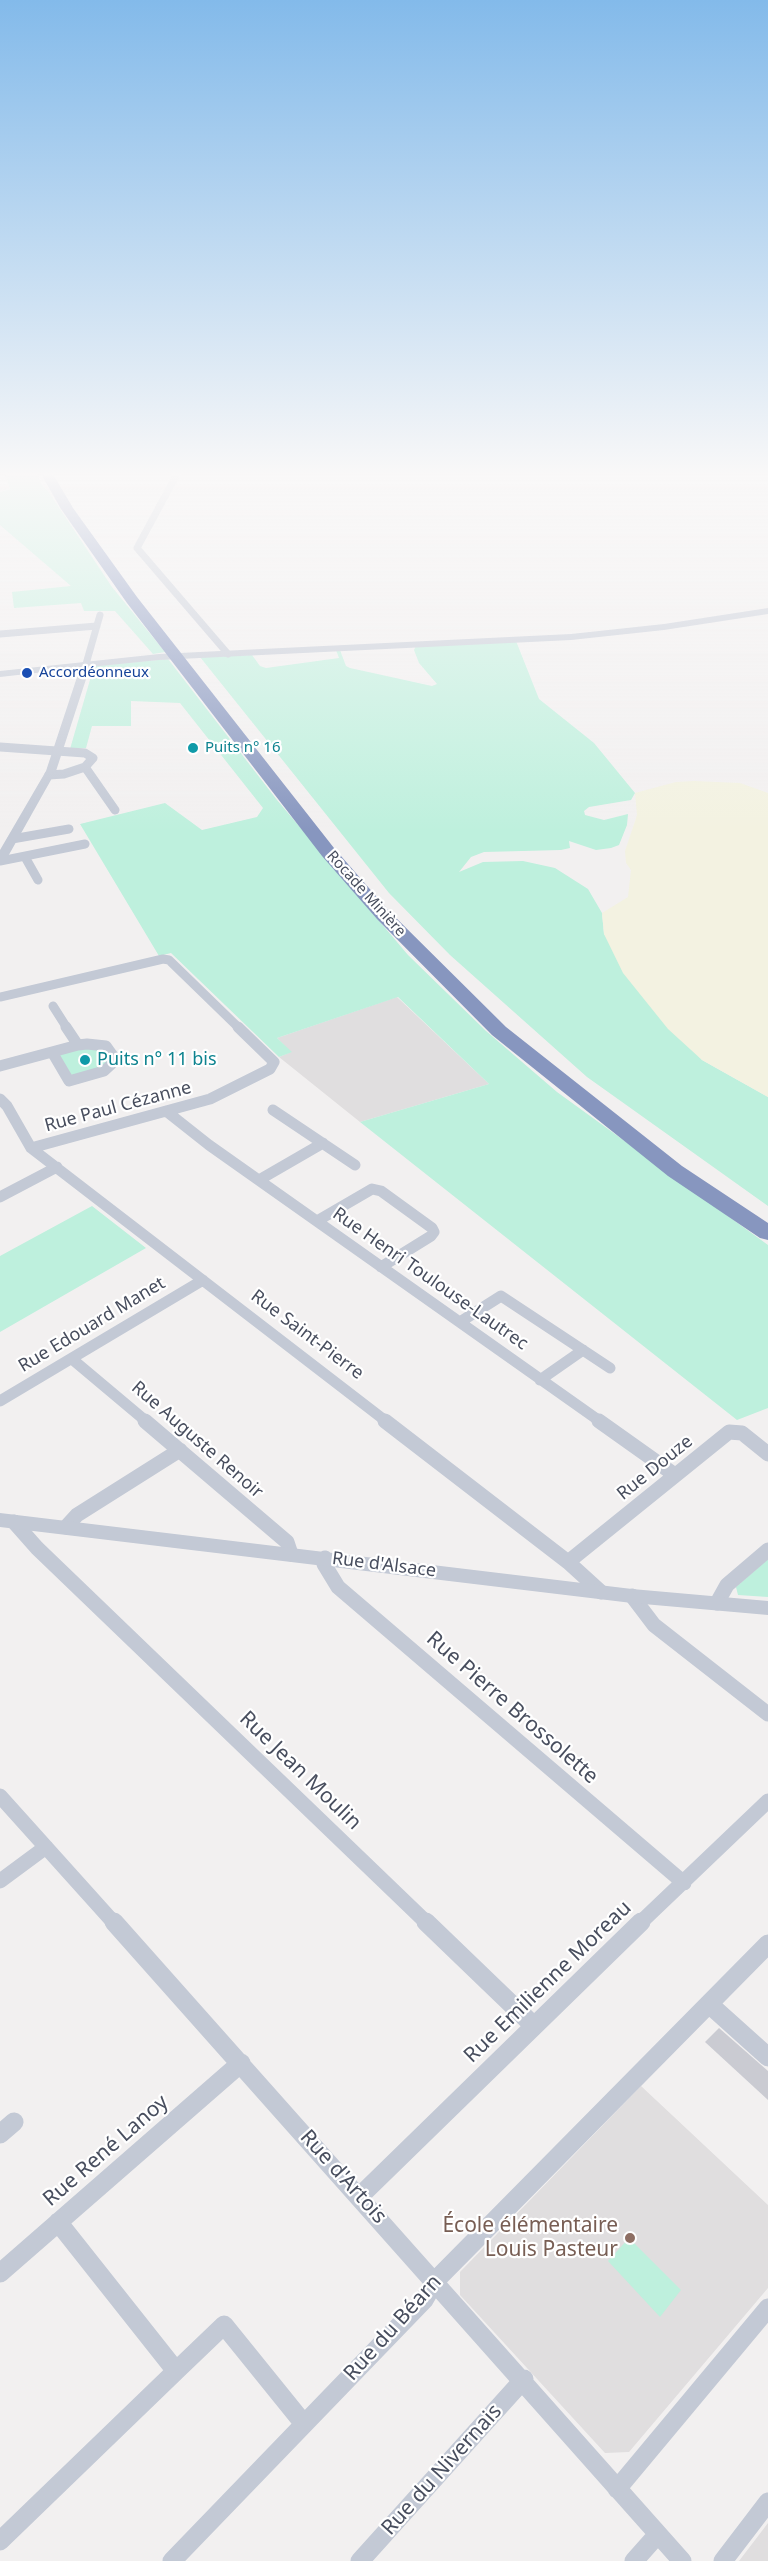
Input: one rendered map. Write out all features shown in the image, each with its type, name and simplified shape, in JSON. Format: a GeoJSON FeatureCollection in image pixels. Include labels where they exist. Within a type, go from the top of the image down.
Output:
{"type":"FeatureCollection","features":[{"type":"Feature","properties":{"kind":"highway","name":"Rocade Minière"},"geometry":{"type":"LineString","coordinates":[[127,594],[328,852],[383,915],[500,1031],[675,1171],[768,1233]]}},
{"type":"Feature","properties":{"kind":"highway","name":"Rocade Minière"},"geometry":{"type":"LineString","coordinates":[[141,594],[345,852],[403,918],[518,1030],[649,1133],[768,1216]]}},
{"type":"Feature","properties":{"kind":"street"},"geometry":{"type":"LineString","coordinates":[[176,594],[228,654]]}},
{"type":"Feature","properties":{"kind":"street"},"geometry":{"type":"LineString","coordinates":[[0,674],[150,658],[582,636],[664,627],[768,611]]}},
{"type":"Feature","properties":{"kind":"street"},"geometry":{"type":"LineString","coordinates":[[0,860],[49,775],[59,751],[100,615]]}},
{"type":"Feature","properties":{"kind":"street"},"geometry":{"type":"LineString","coordinates":[[0,634],[97,626]]}},
{"type":"Feature","properties":{"kind":"street"},"geometry":{"type":"LineString","coordinates":[[0,747],[91,754],[93,758],[85,767],[49,775]]}},
{"type":"Feature","properties":{"kind":"street"},"geometry":{"type":"LineString","coordinates":[[85,767],[90,771],[115,810]]}},
{"type":"Feature","properties":{"kind":"street"},"geometry":{"type":"LineString","coordinates":[[12,839],[69,829]]}},
{"type":"Feature","properties":{"kind":"street"},"geometry":{"type":"LineString","coordinates":[[0,860],[85,844]]}},
{"type":"Feature","properties":{"kind":"street"},"geometry":{"type":"LineString","coordinates":[[25,857],[38,880]]}},
{"type":"Feature","properties":{"kind":"street","name":"Rue Paul Cézanne"},"geometry":{"type":"LineString","coordinates":[[0,997],[163,959],[170,960],[274,1062],[270,1069],[210,1099],[31,1148]]}},
{"type":"Feature","properties":{"kind":"street"},"geometry":{"type":"LineString","coordinates":[[53,1006],[78,1045]]}},
{"type":"Feature","properties":{"kind":"street"},"geometry":{"type":"LineString","coordinates":[[0,1066],[52,1052],[78,1045],[106,1046],[115,1056],[114,1064],[104,1071],[69,1081],[52,1052]]}},
{"type":"Feature","properties":{"kind":"street","name":"Rue Saint-Pierre"},"geometry":{"type":"LineString","coordinates":[[0,1100],[7,1106],[31,1148],[568,1562],[601,1592]]}},
{"type":"Feature","properties":{"kind":"street"},"geometry":{"type":"LineString","coordinates":[[273,1110],[355,1165]]}},
{"type":"Feature","properties":{"kind":"street","name":"Rue Henri Toulouse-Lautrec"},"geometry":{"type":"LineString","coordinates":[[166,1111],[259,1180],[675,1475]]}},
{"type":"Feature","properties":{"kind":"street"},"geometry":{"type":"LineString","coordinates":[[259,1180],[323,1143]]}},
{"type":"Feature","properties":{"kind":"street"},"geometry":{"type":"LineString","coordinates":[[0,1197],[57,1167]]}},
{"type":"Feature","properties":{"kind":"street"},"geometry":{"type":"LineString","coordinates":[[317,1221],[372,1189],[381,1191],[432,1228],[434,1232],[431,1236],[381,1267]]}},
{"type":"Feature","properties":{"kind":"street","name":"Rue Edouard Manet"},"geometry":{"type":"LineString","coordinates":[[0,1401],[203,1280]]}},
{"type":"Feature","properties":{"kind":"street"},"geometry":{"type":"LineString","coordinates":[[460,1322],[497,1296],[504,1297],[610,1368]]}},
{"type":"Feature","properties":{"kind":"street"},"geometry":{"type":"LineString","coordinates":[[540,1380],[583,1350]]}},
{"type":"Feature","properties":{"kind":"street","name":"Rue Auguste Renoir"},"geometry":{"type":"LineString","coordinates":[[72,1359],[287,1542],[291,1554]]}},
{"type":"Feature","properties":{"kind":"street","name":"Rue Douze"},"geometry":{"type":"LineString","coordinates":[[568,1562],[729,1432],[742,1433],[768,1454]]}},
{"type":"Feature","properties":{"kind":"street"},"geometry":{"type":"LineString","coordinates":[[37,1548],[58,1526],[180,1450]]}},
{"type":"Feature","properties":{"kind":"street","name":"Rue d'Alsace"},"geometry":{"type":"LineString","coordinates":[[7,1521],[632,1596],[768,1608]]}},
{"type":"Feature","properties":{"kind":"street","name":"Rue Jean Moulin"},"geometry":{"type":"LineString","coordinates":[[7,1521],[534,2025]]}},
{"type":"Feature","properties":{"kind":"street"},"geometry":{"type":"LineString","coordinates":[[717,1603],[727,1585],[768,1550]]}},
{"type":"Feature","properties":{"kind":"street","name":"Rue Pierre Brossolette"},"geometry":{"type":"LineString","coordinates":[[325,1558],[324,1564],[338,1587],[684,1882]]}},
{"type":"Feature","properties":{"kind":"street"},"geometry":{"type":"LineString","coordinates":[[632,1596],[654,1625],[768,1714]]}},
{"type":"Feature","properties":{"kind":"street","name":"Rue d'Artois"},"geometry":{"type":"LineString","coordinates":[[0,1796],[524,2379],[617,2489],[682,2561]]}},
{"type":"Feature","properties":{"kind":"street","name":"Rue Emilienne Moreau"},"geometry":{"type":"LineString","coordinates":[[360,2196],[534,2025],[768,1802]]}},
{"type":"Feature","properties":{"kind":"street"},"geometry":{"type":"LineString","coordinates":[[0,1881],[46,1847]]}},
{"type":"Feature","properties":{"kind":"street","name":"Rue du Béarn"},"geometry":{"type":"LineString","coordinates":[[172,2561],[424,2300],[435,2281],[768,1944]]}},
{"type":"Feature","properties":{"kind":"street"},"geometry":{"type":"LineString","coordinates":[[709,2004],[768,2056]]}},
{"type":"Feature","properties":{"kind":"street","name":"Rue René Lanoy"},"geometry":{"type":"LineString","coordinates":[[0,2274],[241,2063]]}},
{"type":"Feature","properties":{"kind":"street"},"geometry":{"type":"LineString","coordinates":[[0,2134],[14,2122]]}},
{"type":"Feature","properties":{"kind":"street"},"geometry":{"type":"LineString","coordinates":[[58,2222],[176,2371]]}},
{"type":"Feature","properties":{"kind":"street"},"geometry":{"type":"LineString","coordinates":[[617,2489],[768,2308]]}},
{"type":"Feature","properties":{"kind":"street"},"geometry":{"type":"LineString","coordinates":[[0,2541],[224,2325],[304,2424]]}},
{"type":"Feature","properties":{"kind":"street","name":"Rue du Nivernais"},"geometry":{"type":"LineString","coordinates":[[360,2561],[524,2379]]}},
{"type":"Feature","properties":{"kind":"street"},"geometry":{"type":"LineString","coordinates":[[723,2561],[768,2502]]}},
{"type":"Feature","properties":{"kind":"street"},"geometry":{"type":"LineString","coordinates":[[634,2561],[658,2534]]}},
{"type":"Feature","properties":{"kind":"shaded area"},"geometry":{"type":"Polygon","coordinates":[[[397,997],[489,1084],[360,1122],[279,1057],[291,1052],[277,1038],[397,997]]]}},
{"type":"Feature","properties":{"kind":"shaded area","name":"École élémentaire Louis Pasteur"},"geometry":{"type":"Polygon","coordinates":[[[641,2086],[768,2205],[768,2288],[629,2452],[605,2453],[460,2295],[460,2272],[641,2086]]]}},
{"type":"Feature","properties":{"kind":"shaded area"},"geometry":{"type":"Polygon","coordinates":[[[768,2523],[768,2561],[739,2561],[768,2523]]]}},
{"type":"Feature","properties":{"kind":"green space"},"geometry":{"type":"Polygon","coordinates":[[[12,594],[117,594],[165,652],[153,654],[115,611],[84,611],[81,603],[14,608],[12,594]]]}},
{"type":"Feature","properties":{"kind":"green space"},"geometry":{"type":"Polygon","coordinates":[[[516,641],[539,699],[594,743],[635,793],[631,800],[589,807],[584,811],[585,815],[604,820],[628,814],[627,825],[619,845],[596,850],[569,841],[570,848],[561,850],[484,852],[471,857],[459,872],[483,862],[523,861],[555,868],[588,889],[602,913],[604,934],[702,1060],[768,1097],[768,1206],[587,1077],[450,955],[389,893],[200,657],[252,655],[260,666],[266,668],[339,658],[336,650],[340,650],[346,666],[350,668],[432,686],[437,684],[419,663],[414,650],[416,646],[516,641]]]}},
{"type":"Feature","properties":{"kind":"green space"},"geometry":{"type":"Polygon","coordinates":[[[168,659],[277,800],[408,955],[486,1031],[557,1092],[768,1245],[768,1408],[737,1420],[360,1122],[489,1084],[398,997],[277,1038],[292,1052],[279,1057],[171,953],[159,956],[80,824],[165,803],[202,830],[257,817],[263,808],[180,703],[131,701],[131,726],[92,726],[86,748],[70,749],[94,666],[168,659]]]}},
{"type":"Feature","properties":{"kind":"green space"},"geometry":{"type":"Polygon","coordinates":[[[86,1047],[100,1047],[110,1055],[108,1065],[74,1076],[70,1074],[59,1055],[86,1047]]]}},
{"type":"Feature","properties":{"kind":"green space"},"geometry":{"type":"Polygon","coordinates":[[[92,1206],[146,1248],[0,1332],[0,1256],[92,1206]]]}},
{"type":"Feature","properties":{"kind":"green space"},"geometry":{"type":"Polygon","coordinates":[[[768,1559],[768,1597],[738,1595],[736,1587],[768,1559]]]}},
{"type":"Feature","properties":{"kind":"green space"},"geometry":{"type":"Polygon","coordinates":[[[629,2238],[681,2290],[660,2317],[608,2261],[629,2238]]]}},
{"type":"Feature","properties":{"kind":"sand"},"geometry":{"type":"Polygon","coordinates":[[[676,782],[740,783],[768,793],[768,1097],[702,1060],[668,1029],[623,973],[604,934],[602,913],[628,897],[631,870],[626,863],[625,851],[637,815],[635,793],[676,782]]]}},
{"type":"Feature","properties":{"kind":"building"},"geometry":{"type":"Polygon","coordinates":[[[719,2028],[768,2071],[768,2100],[705,2042],[719,2028]]]}},
{"type":"Feature","properties":{"kind":"place","name":"Accordéonneux"},"geometry":{"type":"Point","coordinates":[27,673]}},
{"type":"Feature","properties":{"kind":"place","name":"Puits n° 16"},"geometry":{"type":"Point","coordinates":[193,748]}},
{"type":"Feature","properties":{"kind":"place","name":"Puits n° 11 bis"},"geometry":{"type":"Point","coordinates":[85,1060]}},
{"type":"Feature","properties":{"kind":"place","name":"École élémentaire Louis Pasteur"},"geometry":{"type":"Point","coordinates":[630,2238]}}]}
